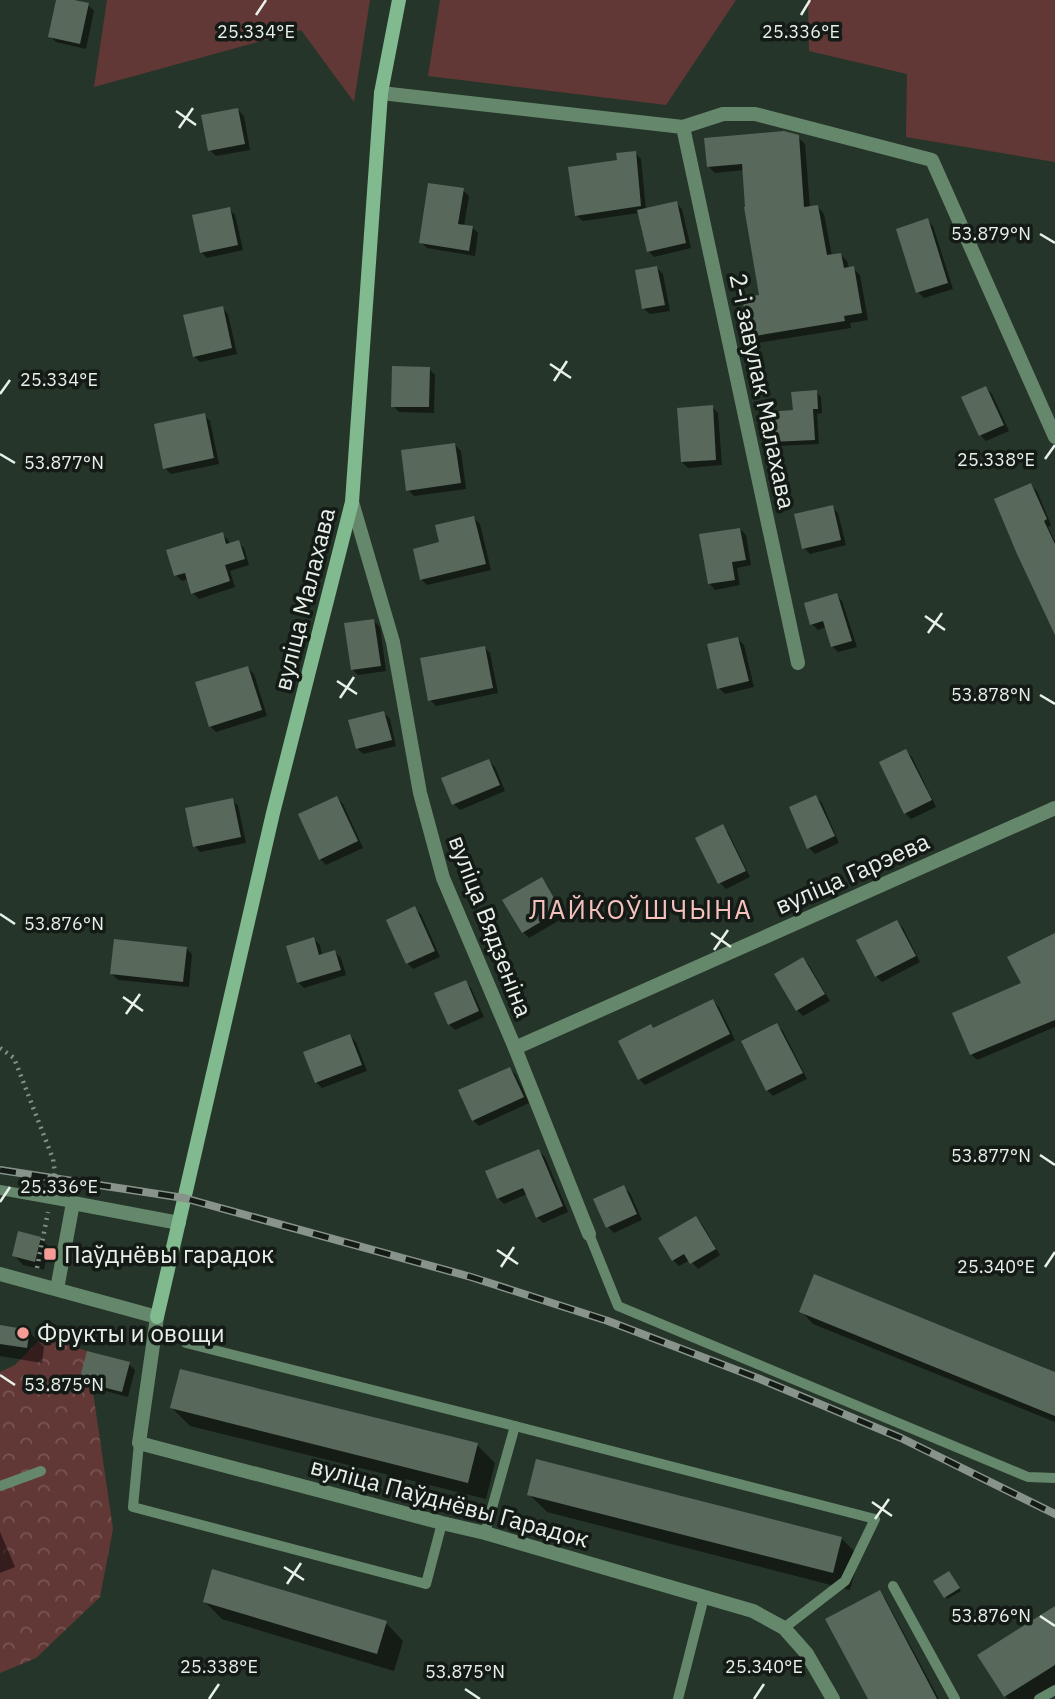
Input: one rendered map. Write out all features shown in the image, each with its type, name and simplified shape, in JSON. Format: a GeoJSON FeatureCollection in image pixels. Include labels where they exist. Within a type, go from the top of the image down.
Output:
{"type":"FeatureCollection","features":[{"type":"Feature","properties":{"kind":"street","name":"вуліца Малахава"},"geometry":{"type":"LineString","coordinates":[[179,1223],[273,813],[352,502],[381,93],[400,0]]}},
{"type":"Feature","properties":{"kind":"street"},"geometry":{"type":"LineString","coordinates":[[381,93],[683,127],[723,114],[755,114],[932,160],[1055,437]]}},
{"type":"Feature","properties":{"kind":"street","name":"2-і завулак Малахава"},"geometry":{"type":"LineString","coordinates":[[683,127],[798,663]]}},
{"type":"Feature","properties":{"kind":"street","name":"вуліца Вядзеніна"},"geometry":{"type":"LineString","coordinates":[[352,502],[393,642],[420,793],[443,877],[589,1234]]}},
{"type":"Feature","properties":{"kind":"street","name":"вуліца Гарэева"},"geometry":{"type":"LineString","coordinates":[[515,1048],[1055,808]]}},
{"type":"Feature","properties":{"kind":"street"},"geometry":{"type":"LineString","coordinates":[[57,1289],[73,1203],[179,1223],[157,1317],[139,1443]]}},
{"type":"Feature","properties":{"kind":"street"},"geometry":{"type":"LineString","coordinates":[[0,1274],[157,1317]]}},
{"type":"Feature","properties":{"kind":"street","name":"вуліца Паўднёвы Гарадок"},"geometry":{"type":"LineString","coordinates":[[139,1443],[485,1533],[753,1611],[784,1628],[807,1654],[833,1699]]}},
{"type":"Feature","properties":{"kind":"lane"},"geometry":{"type":"LineString","coordinates":[[0,1190],[73,1203]]}},
{"type":"Feature","properties":{"kind":"lane"},"geometry":{"type":"LineString","coordinates":[[589,1234],[618,1306],[1028,1477],[1055,1478]]}},
{"type":"Feature","properties":{"kind":"lane"},"geometry":{"type":"LineString","coordinates":[[186,1343],[875,1519],[845,1581],[784,1628]]}},
{"type":"Feature","properties":{"kind":"lane"},"geometry":{"type":"LineString","coordinates":[[485,1533],[515,1426]]}},
{"type":"Feature","properties":{"kind":"lane"},"geometry":{"type":"LineString","coordinates":[[139,1443],[133,1507],[426,1584],[442,1523]]}},
{"type":"Feature","properties":{"kind":"lane"},"geometry":{"type":"LineString","coordinates":[[0,1486],[41,1471]]}},
{"type":"Feature","properties":{"kind":"lane"},"geometry":{"type":"LineString","coordinates":[[893,1586],[955,1699]]}},
{"type":"Feature","properties":{"kind":"lane"},"geometry":{"type":"LineString","coordinates":[[678,1699],[704,1597]]}},
{"type":"Feature","properties":{"kind":"lane"},"geometry":{"type":"LineString","coordinates":[[1039,1699],[1055,1690]]}},
{"type":"Feature","properties":{"kind":"path"},"geometry":{"type":"LineString","coordinates":[[0,1048],[14,1058],[53,1159],[55,1173],[34,1283]]}},
{"type":"Feature","properties":{"kind":"green space"},"geometry":{"type":"Polygon","coordinates":[[[107,0],[370,0],[354,102],[301,30],[94,87],[107,0]]]}},
{"type":"Feature","properties":{"kind":"green space"},"geometry":{"type":"Polygon","coordinates":[[[440,0],[736,0],[666,105],[428,76],[440,0]]]}},
{"type":"Feature","properties":{"kind":"green space"},"geometry":{"type":"Polygon","coordinates":[[[808,0],[1055,0],[1055,162],[906,137],[907,74],[809,51],[808,0]]]}},
{"type":"Feature","properties":{"kind":"green space"},"geometry":{"type":"Polygon","coordinates":[[[42,1337],[87,1351],[113,1529],[100,1597],[36,1658],[0,1673],[0,1372],[15,1365],[42,1337]]]}},
{"type":"Feature","properties":{"kind":"building"},"geometry":{"type":"Polygon","coordinates":[[[56,0],[89,3],[80,44],[48,37],[56,0]]]}},
{"type":"Feature","properties":{"kind":"building"},"geometry":{"type":"Polygon","coordinates":[[[238,108],[245,144],[208,151],[201,115],[238,108]]]}},
{"type":"Feature","properties":{"kind":"building"},"geometry":{"type":"Polygon","coordinates":[[[784,131],[799,135],[804,207],[818,205],[827,255],[841,253],[844,268],[854,266],[862,313],[844,316],[845,321],[749,337],[742,297],[759,295],[744,207],[742,164],[707,167],[704,138],[784,131]]]}},
{"type":"Feature","properties":{"kind":"building"},"geometry":{"type":"Polygon","coordinates":[[[636,151],[641,206],[575,216],[568,167],[617,160],[616,153],[636,151]]]}},
{"type":"Feature","properties":{"kind":"building"},"geometry":{"type":"Polygon","coordinates":[[[428,183],[464,188],[458,224],[473,226],[469,251],[419,243],[428,183]]]}},
{"type":"Feature","properties":{"kind":"building"},"geometry":{"type":"Polygon","coordinates":[[[677,201],[686,243],[647,252],[637,210],[677,201]]]}},
{"type":"Feature","properties":{"kind":"building"},"geometry":{"type":"Polygon","coordinates":[[[230,207],[238,245],[200,253],[192,215],[230,207]]]}},
{"type":"Feature","properties":{"kind":"building"},"geometry":{"type":"Polygon","coordinates":[[[928,218],[948,283],[916,293],[896,229],[928,218]]]}},
{"type":"Feature","properties":{"kind":"building"},"geometry":{"type":"Polygon","coordinates":[[[657,266],[665,305],[642,309],[635,270],[657,266]]]}},
{"type":"Feature","properties":{"kind":"building"},"geometry":{"type":"Polygon","coordinates":[[[223,306],[232,348],[193,357],[183,315],[223,306]]]}},
{"type":"Feature","properties":{"kind":"building"},"geometry":{"type":"Polygon","coordinates":[[[392,366],[430,367],[429,407],[391,407],[392,366]]]}},
{"type":"Feature","properties":{"kind":"building"},"geometry":{"type":"Polygon","coordinates":[[[986,386],[1004,425],[979,436],[961,397],[986,386]]]}},
{"type":"Feature","properties":{"kind":"building"},"geometry":{"type":"Polygon","coordinates":[[[817,390],[818,409],[813,409],[815,440],[770,442],[768,412],[793,410],[791,392],[817,390]]]}},
{"type":"Feature","properties":{"kind":"building"},"geometry":{"type":"Polygon","coordinates":[[[713,405],[716,460],[681,462],[677,408],[713,405]]]}},
{"type":"Feature","properties":{"kind":"building"},"geometry":{"type":"Polygon","coordinates":[[[205,413],[214,458],[163,469],[154,424],[205,413]]]}},
{"type":"Feature","properties":{"kind":"building"},"geometry":{"type":"Polygon","coordinates":[[[455,443],[461,483],[406,491],[401,450],[455,443]]]}},
{"type":"Feature","properties":{"kind":"building"},"geometry":{"type":"Polygon","coordinates":[[[1031,483],[1055,544],[1055,635],[994,499],[1031,483]]]}},
{"type":"Feature","properties":{"kind":"building"},"geometry":{"type":"Polygon","coordinates":[[[833,505],[841,540],[802,549],[794,514],[833,505]]]}},
{"type":"Feature","properties":{"kind":"building"},"geometry":{"type":"Polygon","coordinates":[[[474,516],[486,564],[420,580],[413,549],[439,542],[435,525],[474,516]]]}},
{"type":"Feature","properties":{"kind":"building"},"geometry":{"type":"Polygon","coordinates":[[[740,528],[746,560],[732,562],[735,580],[708,584],[699,534],[740,528]]]}},
{"type":"Feature","properties":{"kind":"building"},"geometry":{"type":"Polygon","coordinates":[[[223,532],[226,544],[239,540],[245,559],[225,565],[230,581],[191,594],[185,573],[174,576],[166,550],[223,532]]]}},
{"type":"Feature","properties":{"kind":"building"},"geometry":{"type":"Polygon","coordinates":[[[837,593],[852,641],[831,647],[823,621],[810,625],[804,603],[837,593]]]}},
{"type":"Feature","properties":{"kind":"building"},"geometry":{"type":"Polygon","coordinates":[[[374,619],[381,666],[351,670],[344,623],[374,619]]]}},
{"type":"Feature","properties":{"kind":"building"},"geometry":{"type":"Polygon","coordinates":[[[738,637],[749,681],[717,689],[707,644],[738,637]]]}},
{"type":"Feature","properties":{"kind":"building"},"geometry":{"type":"Polygon","coordinates":[[[485,646],[493,688],[428,701],[420,658],[485,646]]]}},
{"type":"Feature","properties":{"kind":"building"},"geometry":{"type":"Polygon","coordinates":[[[248,666],[262,710],[209,727],[195,682],[248,666]]]}},
{"type":"Feature","properties":{"kind":"building"},"geometry":{"type":"Polygon","coordinates":[[[384,711],[392,740],[356,749],[348,720],[384,711]]]}},
{"type":"Feature","properties":{"kind":"building"},"geometry":{"type":"Polygon","coordinates":[[[906,749],[932,800],[904,814],[879,762],[906,749]]]}},
{"type":"Feature","properties":{"kind":"building"},"geometry":{"type":"Polygon","coordinates":[[[489,759],[500,785],[452,805],[441,778],[489,759]]]}},
{"type":"Feature","properties":{"kind":"building"},"geometry":{"type":"Polygon","coordinates":[[[816,795],[835,836],[807,849],[789,807],[816,795]]]}},
{"type":"Feature","properties":{"kind":"building"},"geometry":{"type":"Polygon","coordinates":[[[337,796],[358,841],[319,860],[298,814],[337,796]]]}},
{"type":"Feature","properties":{"kind":"building"},"geometry":{"type":"Polygon","coordinates":[[[233,798],[241,837],[193,847],[185,808],[233,798]]]}},
{"type":"Feature","properties":{"kind":"building"},"geometry":{"type":"Polygon","coordinates":[[[723,824],[746,871],[718,884],[695,838],[723,824]]]}},
{"type":"Feature","properties":{"kind":"building"},"geometry":{"type":"Polygon","coordinates":[[[542,877],[561,910],[522,933],[502,900],[542,877]]]}},
{"type":"Feature","properties":{"kind":"building"},"geometry":{"type":"Polygon","coordinates":[[[415,906],[435,951],[406,964],[386,920],[415,906]]]}},
{"type":"Feature","properties":{"kind":"building"},"geometry":{"type":"Polygon","coordinates":[[[897,920],[916,956],[875,977],[856,940],[897,920]]]}},
{"type":"Feature","properties":{"kind":"building"},"geometry":{"type":"Polygon","coordinates":[[[1055,933],[1055,1020],[970,1055],[952,1013],[1021,983],[1007,957],[1055,933]]]}},
{"type":"Feature","properties":{"kind":"building"},"geometry":{"type":"Polygon","coordinates":[[[314,937],[319,955],[335,950],[341,970],[297,983],[286,946],[314,937]]]}},
{"type":"Feature","properties":{"kind":"building"},"geometry":{"type":"Polygon","coordinates":[[[114,939],[187,947],[183,982],[110,974],[114,939]]]}},
{"type":"Feature","properties":{"kind":"building"},"geometry":{"type":"Polygon","coordinates":[[[803,957],[825,994],[796,1011],[774,974],[803,957]]]}},
{"type":"Feature","properties":{"kind":"building"},"geometry":{"type":"Polygon","coordinates":[[[466,980],[479,1011],[448,1025],[434,993],[466,980]]]}},
{"type":"Feature","properties":{"kind":"building"},"geometry":{"type":"Polygon","coordinates":[[[713,999],[730,1034],[638,1080],[618,1041],[651,1024],[653,1028],[713,999]]]}},
{"type":"Feature","properties":{"kind":"building"},"geometry":{"type":"Polygon","coordinates":[[[777,1023],[803,1073],[766,1091],[741,1041],[777,1023]]]}},
{"type":"Feature","properties":{"kind":"building"},"geometry":{"type":"Polygon","coordinates":[[[350,1034],[362,1065],[315,1083],[303,1052],[350,1034]]]}},
{"type":"Feature","properties":{"kind":"building"},"geometry":{"type":"Polygon","coordinates":[[[510,1067],[524,1097],[472,1121],[458,1090],[510,1067]]]}},
{"type":"Feature","properties":{"kind":"building"},"geometry":{"type":"Polygon","coordinates":[[[539,1149],[563,1206],[536,1218],[523,1188],[497,1199],[485,1171],[539,1149]]]}},
{"type":"Feature","properties":{"kind":"building"},"geometry":{"type":"Polygon","coordinates":[[[624,1185],[637,1214],[606,1228],[593,1199],[624,1185]]]}},
{"type":"Feature","properties":{"kind":"building"},"geometry":{"type":"Polygon","coordinates":[[[696,1216],[716,1249],[690,1264],[684,1254],[672,1261],[658,1238],[696,1216]]]}},
{"type":"Feature","properties":{"kind":"building"},"geometry":{"type":"Polygon","coordinates":[[[18,1231],[41,1237],[35,1262],[12,1256],[18,1231]]]}},
{"type":"Feature","properties":{"kind":"building"},"geometry":{"type":"Polygon","coordinates":[[[814,1274],[1055,1372],[1055,1416],[799,1312],[814,1274]]]}},
{"type":"Feature","properties":{"kind":"building"},"geometry":{"type":"Polygon","coordinates":[[[0,1325],[30,1330],[27,1348],[0,1344],[0,1325]]]}},
{"type":"Feature","properties":{"kind":"building"},"geometry":{"type":"Polygon","coordinates":[[[87,1351],[130,1362],[122,1392],[79,1381],[87,1351]]]}},
{"type":"Feature","properties":{"kind":"building"},"geometry":{"type":"Polygon","coordinates":[[[180,1369],[478,1443],[468,1483],[170,1408],[180,1369]]]}},
{"type":"Feature","properties":{"kind":"building"},"geometry":{"type":"Polygon","coordinates":[[[536,1459],[842,1537],[833,1573],[527,1495],[536,1459]]]}},
{"type":"Feature","properties":{"kind":"building"},"geometry":{"type":"Polygon","coordinates":[[[212,1569],[387,1621],[377,1654],[203,1602],[212,1569]]]}},
{"type":"Feature","properties":{"kind":"building"},"geometry":{"type":"Polygon","coordinates":[[[949,1571],[960,1588],[944,1598],[933,1581],[949,1571]]]}},
{"type":"Feature","properties":{"kind":"building"},"geometry":{"type":"Polygon","coordinates":[[[880,1590],[937,1699],[868,1699],[825,1619],[880,1590]]]}},
{"type":"Feature","properties":{"kind":"building"},"geometry":{"type":"Polygon","coordinates":[[[1055,1606],[1055,1665],[1004,1697],[977,1655],[1055,1606]]]}},
{"type":"Feature","properties":{"kind":"railway"},"geometry":{"type":"LineString","coordinates":[[0,1170],[184,1198],[471,1277],[608,1321],[760,1379],[901,1438],[1055,1514]]}},
{"type":"Feature","properties":{"kind":"place","name":"Паўднёвы гарадок"},"geometry":{"type":"Point","coordinates":[50,1254]}},
{"type":"Feature","properties":{"kind":"place","name":"Фрукты и овощи"},"geometry":{"type":"Point","coordinates":[23,1333]}},
{"type":"Feature","properties":{"kind":"district","name":"ЛАЙКОЎШЧЫНА"},"geometry":{"type":"Point","coordinates":[641,909]}}]}
